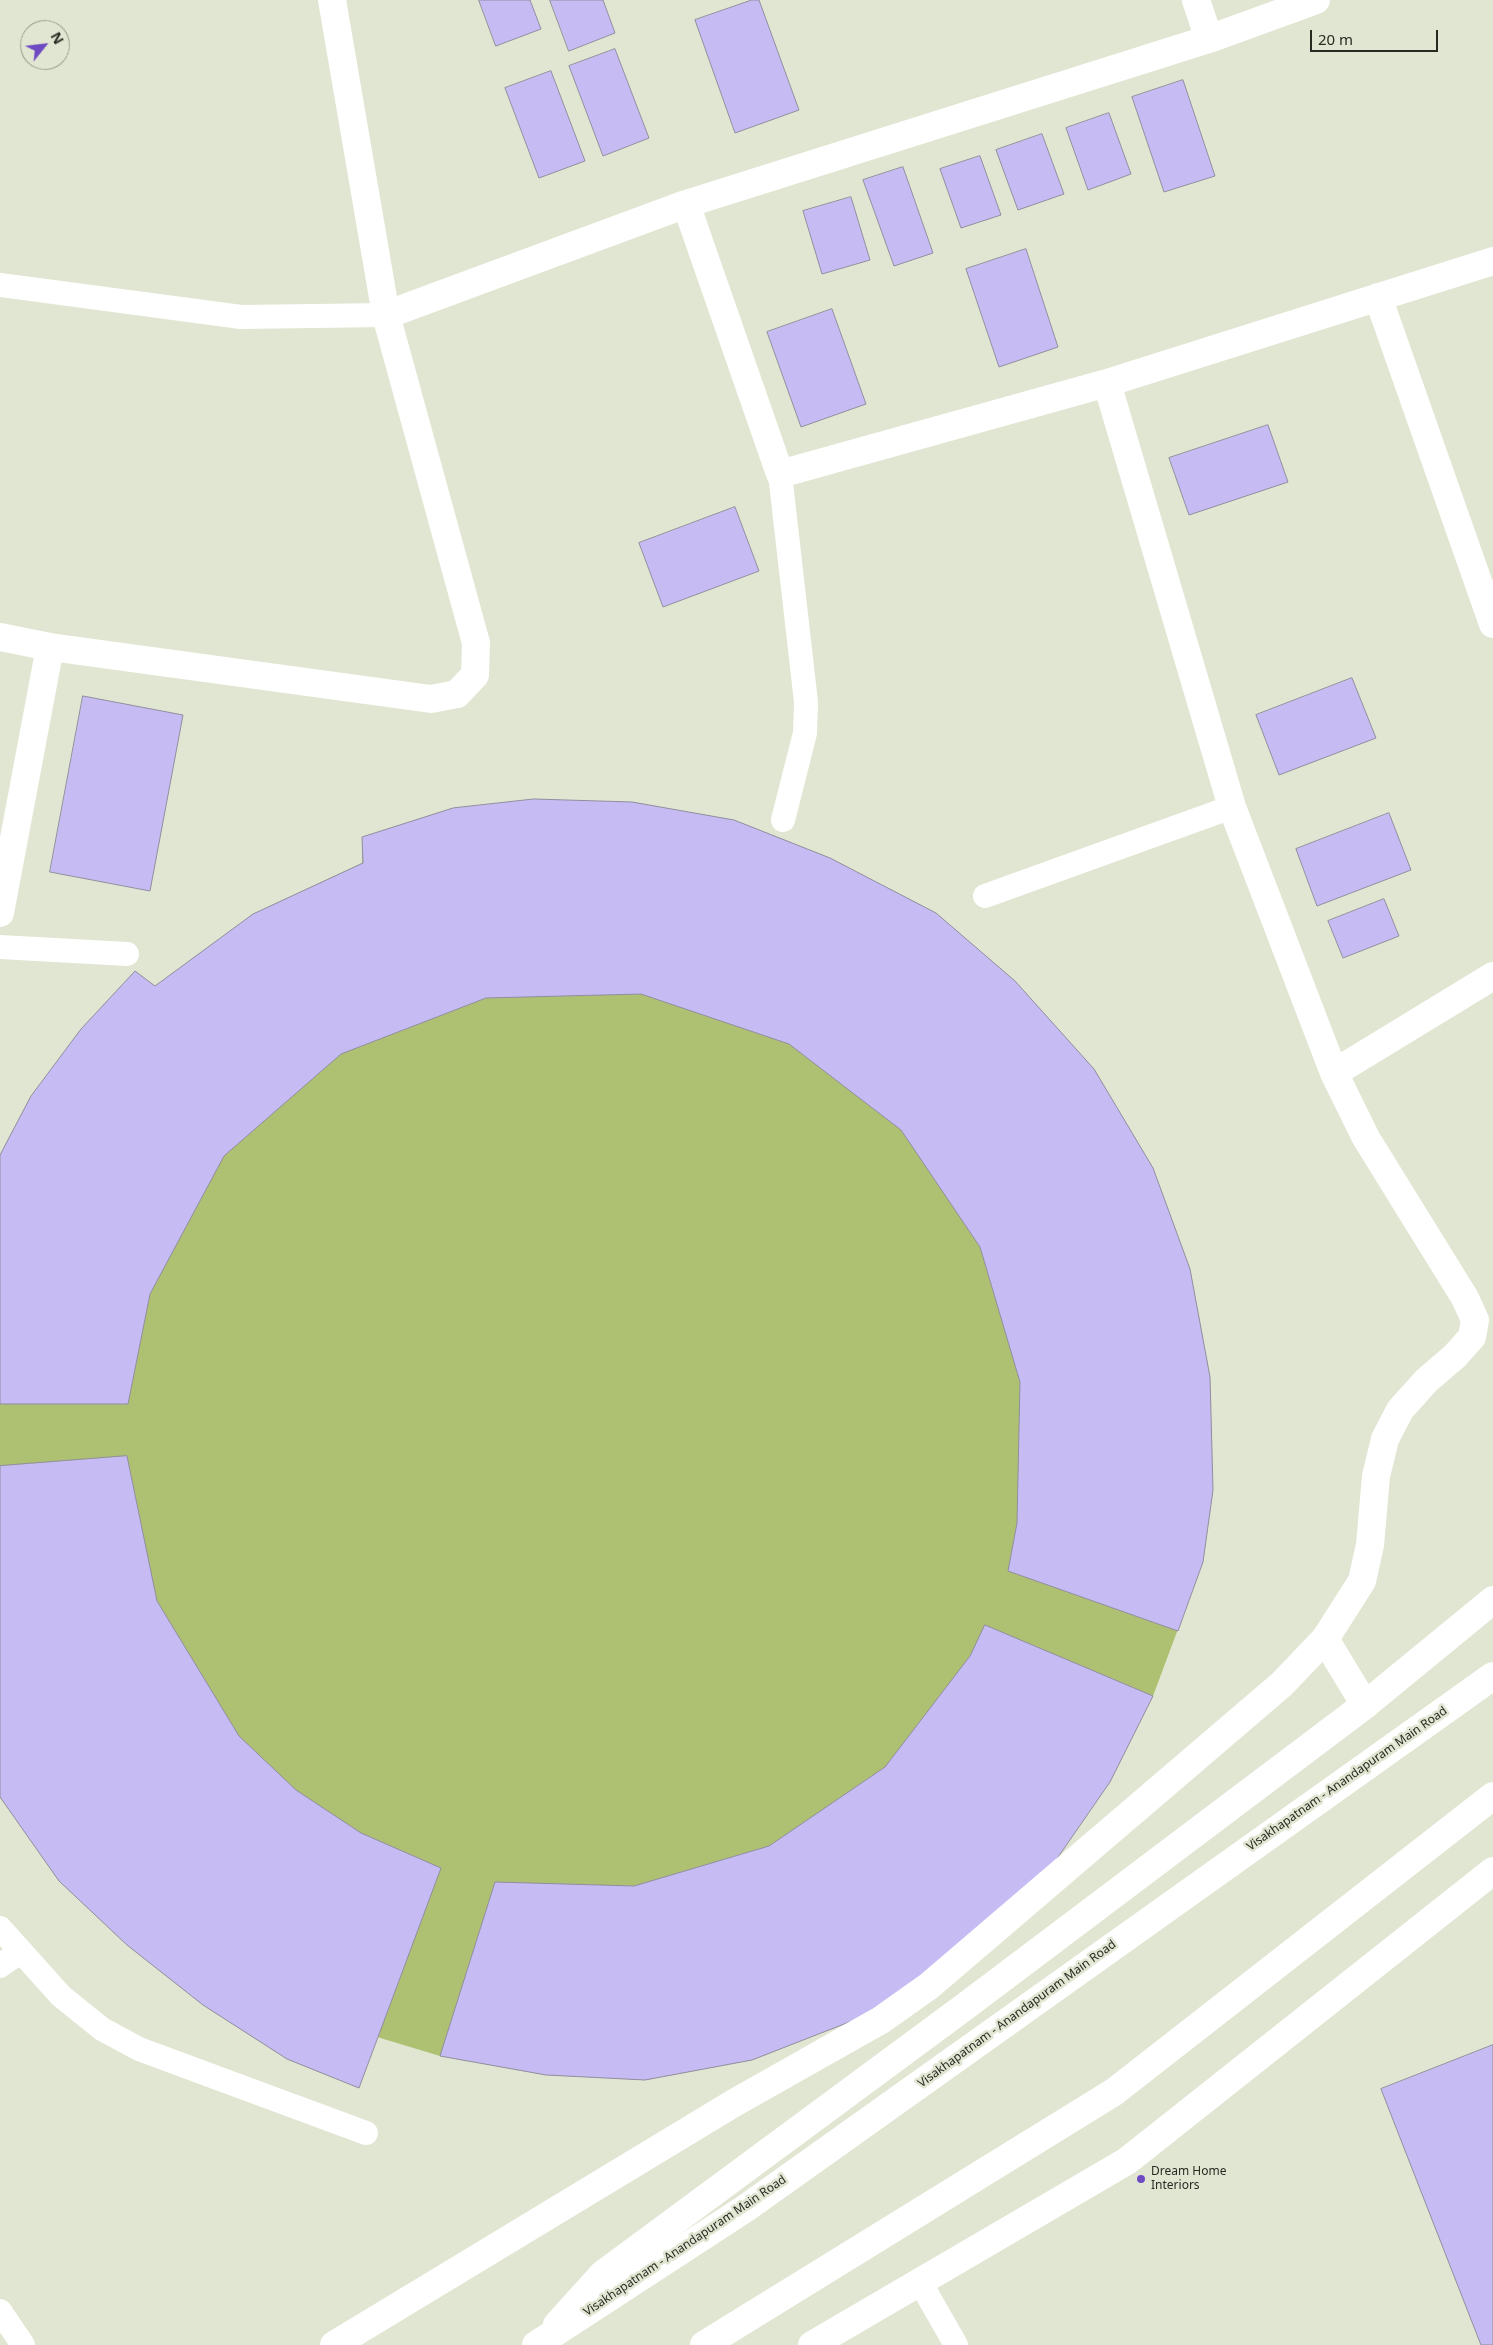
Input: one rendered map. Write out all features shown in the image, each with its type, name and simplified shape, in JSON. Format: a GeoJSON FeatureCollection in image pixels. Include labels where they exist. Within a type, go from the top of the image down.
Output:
{"type":"FeatureCollection","features":[{"type":"Feature","properties":{"kind":"street"},"geometry":{"type":"LineString","coordinates":[[0,637],[50,647],[431,699],[457,694],[475,675],[476,643],[386,315],[332,0]]}},
{"type":"Feature","properties":{"kind":"street"},"geometry":{"type":"LineString","coordinates":[[1196,0],[1209,39]]}},
{"type":"Feature","properties":{"kind":"street"},"geometry":{"type":"LineString","coordinates":[[386,315],[686,204],[1209,39],[1316,0]]}},
{"type":"Feature","properties":{"kind":"street"},"geometry":{"type":"LineString","coordinates":[[686,204],[780,474],[1107,383],[1493,260]]}},
{"type":"Feature","properties":{"kind":"street"},"geometry":{"type":"LineString","coordinates":[[1378,297],[1493,624]]}},
{"type":"Feature","properties":{"kind":"street"},"geometry":{"type":"LineString","coordinates":[[334,2345],[734,2102],[881,2020],[929,1986],[1282,1684],[1325,1639],[1362,1581],[1370,1545],[1376,1476],[1385,1439],[1400,1410],[1426,1380],[1455,1356],[1472,1338],[1484,1315],[1465,1298],[1366,1138],[1334,1073],[1232,807],[1107,383]]}},
{"type":"Feature","properties":{"kind":"street"},"geometry":{"type":"LineString","coordinates":[[0,913],[50,647]]}},
{"type":"Feature","properties":{"kind":"street"},"geometry":{"type":"LineString","coordinates":[[1334,1073],[1493,976]]}},
{"type":"Feature","properties":{"kind":"street"},"geometry":{"type":"LineString","coordinates":[[536,2345],[571,2311],[604,2274],[963,2008],[1365,1704],[1493,1600]]}},
{"type":"Feature","properties":{"kind":"street"},"geometry":{"type":"LineString","coordinates":[[1325,1639],[1365,1704]]}},
{"type":"Feature","properties":{"kind":"street","name":"Visakhapatnam - Anandapuram Main Road"},"geometry":{"type":"LineString","coordinates":[[536,2345],[746,2208],[1493,1676]]}},
{"type":"Feature","properties":{"kind":"street"},"geometry":{"type":"LineString","coordinates":[[704,2345],[1114,2092],[1493,1796]]}},
{"type":"Feature","properties":{"kind":"street"},"geometry":{"type":"LineString","coordinates":[[812,2345],[1127,2161],[1493,1871]]}},
{"type":"Feature","properties":{"kind":"lane"},"geometry":{"type":"LineString","coordinates":[[0,285],[241,317],[386,315]]}},
{"type":"Feature","properties":{"kind":"lane"},"geometry":{"type":"LineString","coordinates":[[780,474],[806,702],[805,733],[783,820]]}},
{"type":"Feature","properties":{"kind":"lane"},"geometry":{"type":"LineString","coordinates":[[985,896],[1232,807]]}},
{"type":"Feature","properties":{"kind":"lane"},"geometry":{"type":"LineString","coordinates":[[0,947],[126,954]]}},
{"type":"Feature","properties":{"kind":"lane"},"geometry":{"type":"LineString","coordinates":[[0,1928],[61,1996],[102,2030],[139,2049],[366,2133]]}},
{"type":"Feature","properties":{"kind":"lane"},"geometry":{"type":"LineString","coordinates":[[0,1966],[20,1952]]}},
{"type":"Feature","properties":{"kind":"lane"},"geometry":{"type":"LineString","coordinates":[[920,2282],[956,2345]]}},
{"type":"Feature","properties":{"kind":"lane"},"geometry":{"type":"LineString","coordinates":[[0,2311],[23,2345]]}},
{"type":"Feature","properties":{"kind":"green space"},"geometry":{"type":"Polygon","coordinates":[[[632,802],[734,820],[830,858],[936,913],[1015,981],[1094,1069],[1153,1168],[1190,1269],[1210,1377],[1213,1490],[1203,1562],[1153,1696],[1110,1782],[1036,1889],[857,2019],[752,2060],[645,2080],[546,2075],[440,2056],[377,2037],[359,2088],[287,2059],[203,2005],[127,1945],[59,1881],[0,1797],[0,1155],[31,1096],[81,1029],[135,971],[155,986],[253,914],[362,863],[362,837],[453,808],[632,802]]]}},
{"type":"Feature","properties":{"kind":"building"},"geometry":{"type":"Polygon","coordinates":[[[479,0],[530,0],[541,29],[496,46],[479,0]]]}},
{"type":"Feature","properties":{"kind":"building"},"geometry":{"type":"Polygon","coordinates":[[[550,0],[603,0],[615,33],[569,51],[550,0]]]}},
{"type":"Feature","properties":{"kind":"building"},"geometry":{"type":"Polygon","coordinates":[[[752,0],[759,0],[799,110],[735,133],[695,20],[752,0]]]}},
{"type":"Feature","properties":{"kind":"building"},"geometry":{"type":"Polygon","coordinates":[[[615,49],[649,138],[603,156],[569,66],[615,49]]]}},
{"type":"Feature","properties":{"kind":"building"},"geometry":{"type":"Polygon","coordinates":[[[551,71],[585,161],[539,178],[505,88],[551,71]]]}},
{"type":"Feature","properties":{"kind":"building"},"geometry":{"type":"Polygon","coordinates":[[[1183,80],[1215,176],[1164,192],[1132,97],[1183,80]]]}},
{"type":"Feature","properties":{"kind":"building"},"geometry":{"type":"Polygon","coordinates":[[[1109,113],[1131,174],[1088,190],[1066,128],[1109,113]]]}},
{"type":"Feature","properties":{"kind":"building"},"geometry":{"type":"Polygon","coordinates":[[[1042,134],[1064,194],[1018,210],[996,150],[1042,134]]]}},
{"type":"Feature","properties":{"kind":"building"},"geometry":{"type":"Polygon","coordinates":[[[980,156],[1001,215],[961,228],[940,169],[980,156]]]}},
{"type":"Feature","properties":{"kind":"building"},"geometry":{"type":"Polygon","coordinates":[[[903,167],[933,253],[894,266],[863,180],[903,167]]]}},
{"type":"Feature","properties":{"kind":"building"},"geometry":{"type":"Polygon","coordinates":[[[851,197],[870,260],[822,274],[803,211],[851,197]]]}},
{"type":"Feature","properties":{"kind":"building"},"geometry":{"type":"Polygon","coordinates":[[[1026,249],[1058,347],[999,367],[966,269],[1026,249]]]}},
{"type":"Feature","properties":{"kind":"building"},"geometry":{"type":"Polygon","coordinates":[[[832,309],[866,404],[801,427],[767,332],[832,309]]]}},
{"type":"Feature","properties":{"kind":"building"},"geometry":{"type":"Polygon","coordinates":[[[1268,425],[1288,482],[1189,515],[1169,458],[1268,425]]]}},
{"type":"Feature","properties":{"kind":"building"},"geometry":{"type":"Polygon","coordinates":[[[735,507],[759,571],[663,607],[639,543],[735,507]]]}},
{"type":"Feature","properties":{"kind":"building"},"geometry":{"type":"Polygon","coordinates":[[[1352,678],[1376,738],[1279,775],[1256,715],[1352,678]]]}},
{"type":"Feature","properties":{"kind":"building"},"geometry":{"type":"Polygon","coordinates":[[[83,696],[183,715],[150,891],[50,872],[83,696]]]}},
{"type":"Feature","properties":{"kind":"building"},"geometry":{"type":"Polygon","coordinates":[[[534,799],[632,802],[734,820],[830,858],[936,913],[1015,981],[1094,1069],[1153,1168],[1190,1269],[1210,1377],[1213,1490],[1203,1562],[1178,1631],[1008,1571],[1017,1523],[1020,1382],[980,1247],[901,1130],[789,1044],[641,994],[486,998],[341,1054],[224,1156],[150,1294],[128,1404],[0,1404],[0,1155],[31,1096],[81,1029],[135,971],[155,986],[253,914],[363,863],[362,837],[453,808],[534,799]]]}},
{"type":"Feature","properties":{"kind":"building"},"geometry":{"type":"Polygon","coordinates":[[[1389,813],[1411,870],[1317,906],[1296,849],[1389,813]]]}},
{"type":"Feature","properties":{"kind":"building"},"geometry":{"type":"Polygon","coordinates":[[[1384,899],[1399,936],[1343,958],[1328,921],[1384,899]]]}},
{"type":"Feature","properties":{"kind":"building"},"geometry":{"type":"Polygon","coordinates":[[[127,1456],[157,1601],[239,1736],[296,1790],[361,1833],[441,1868],[359,2088],[287,2059],[203,2005],[127,1945],[59,1881],[0,1797],[0,1466],[127,1456]]]}},
{"type":"Feature","properties":{"kind":"building"},"geometry":{"type":"Polygon","coordinates":[[[985,1625],[1153,1696],[1110,1782],[1036,1889],[943,1965],[857,2019],[752,2060],[645,2080],[546,2075],[440,2056],[495,1882],[634,1886],[769,1846],[885,1767],[970,1656],[985,1625]]]}},
{"type":"Feature","properties":{"kind":"building"},"geometry":{"type":"Polygon","coordinates":[[[1493,2045],[1493,2345],[1481,2345],[1381,2089],[1493,2045]]]}},
{"type":"Feature","properties":{"kind":"place","name":"Dream Home Interiors"},"geometry":{"type":"Point","coordinates":[1141,2179]}}]}
